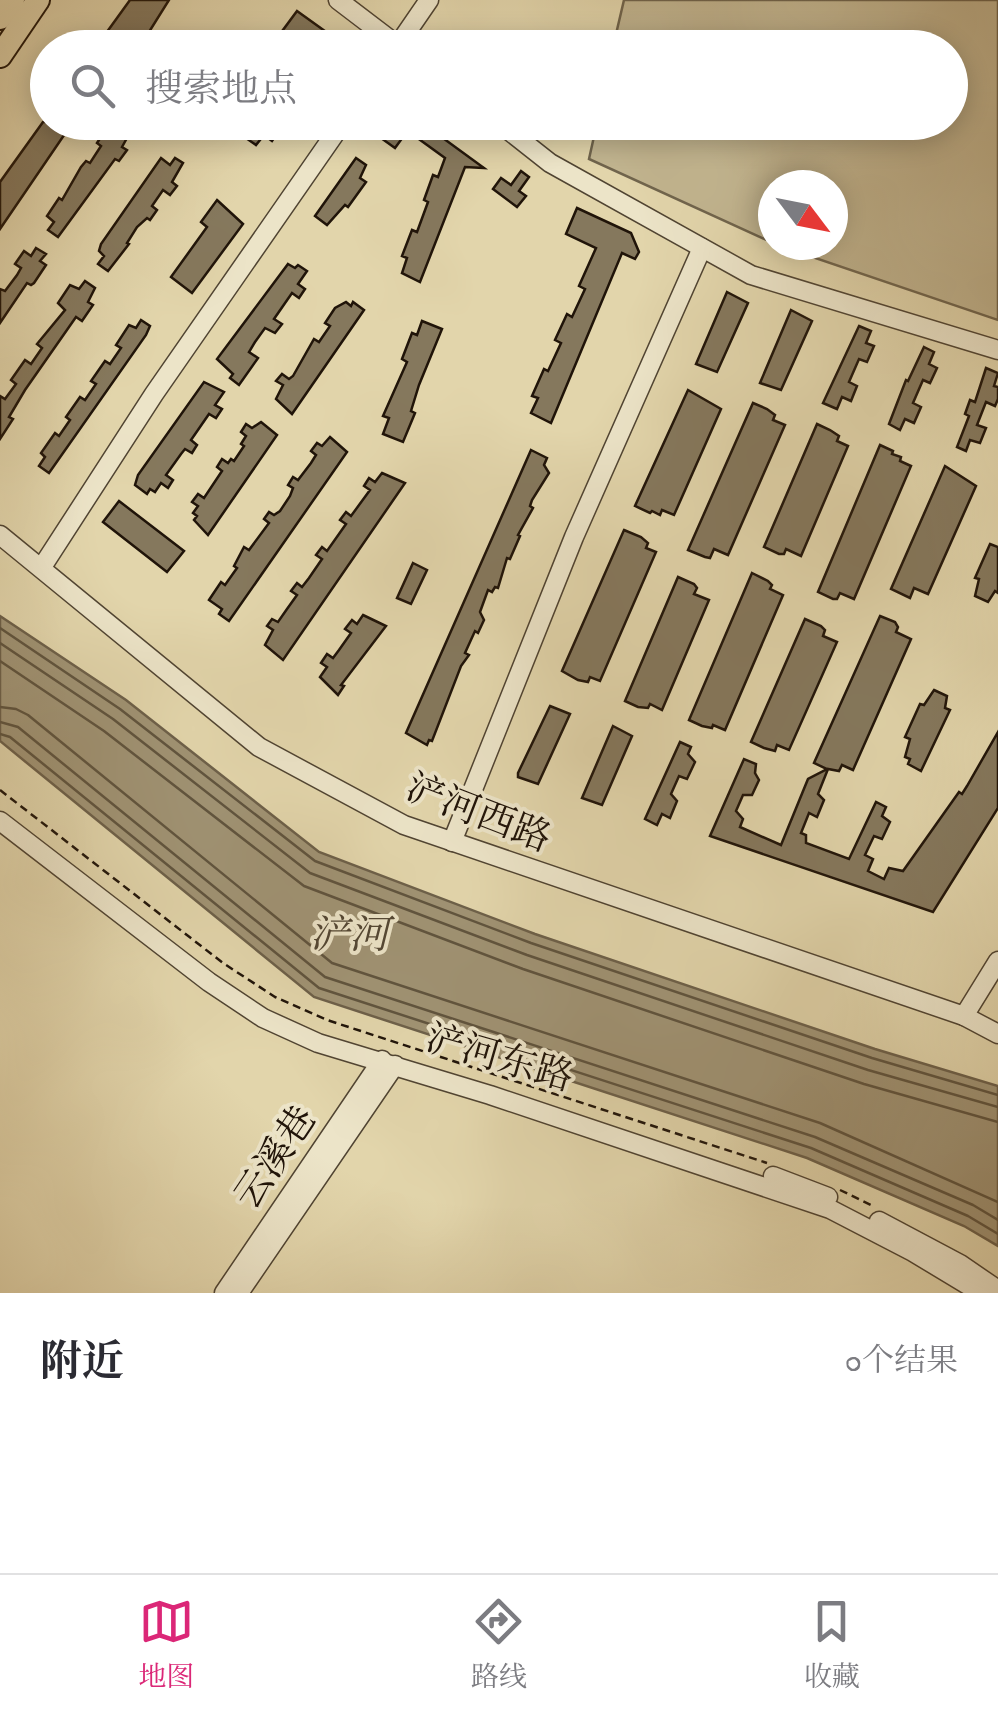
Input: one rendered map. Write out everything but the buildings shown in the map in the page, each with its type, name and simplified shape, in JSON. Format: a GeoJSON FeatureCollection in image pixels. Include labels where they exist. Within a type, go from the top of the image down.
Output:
{"type":"FeatureCollection","features":[{"type":"Feature","properties":{"kind":"main road"},"geometry":{"type":"LineString","coordinates":[[0,18],[13,0]]}},
{"type":"Feature","properties":{"kind":"main road"},"geometry":{"type":"LineString","coordinates":[[0,56],[38,0]]}},
{"type":"Feature","properties":{"kind":"street"},"geometry":{"type":"LineString","coordinates":[[338,0],[376,30]]}},
{"type":"Feature","properties":{"kind":"street"},"geometry":{"type":"LineString","coordinates":[[409,30],[429,0]]}},
{"type":"Feature","properties":{"kind":"street"},"geometry":{"type":"LineString","coordinates":[[42,566],[154,394],[331,140]]}},
{"type":"Feature","properties":{"kind":"street"},"geometry":{"type":"LineString","coordinates":[[521,140],[550,163],[751,275],[998,350]]}},
{"type":"Feature","properties":{"kind":"street"},"geometry":{"type":"LineString","coordinates":[[452,842],[574,537],[702,248]]}},
{"type":"Feature","properties":{"kind":"street","name":"浐河西路"},"geometry":{"type":"LineString","coordinates":[[0,535],[259,746],[404,825],[964,1016],[998,1034]]}},
{"type":"Feature","properties":{"kind":"street"},"geometry":{"type":"LineString","coordinates":[[0,821],[209,982],[263,1018],[318,1043],[388,1063]]}},
{"type":"Feature","properties":{"kind":"street"},"geometry":{"type":"LineString","coordinates":[[964,1016],[998,961]]}},
{"type":"Feature","properties":{"kind":"street","name":"浐河东路"},"geometry":{"type":"LineString","coordinates":[[388,1063],[416,1064],[803,1186],[904,1232],[998,1290]]}},
{"type":"Feature","properties":{"kind":"street","name":"浐河东路"},"geometry":{"type":"LineString","coordinates":[[388,1063],[815,1204],[885,1236],[981,1293]]}},
{"type":"Feature","properties":{"kind":"street","name":"云溪巷"},"geometry":{"type":"LineString","coordinates":[[224,1293],[388,1063]]}},
{"type":"Feature","properties":{"kind":"street","name":"云溪巷"},"geometry":{"type":"LineString","coordinates":[[239,1293],[388,1063]]}},
{"type":"Feature","properties":{"kind":"path"},"geometry":{"type":"LineString","coordinates":[[0,790],[223,962],[275,997],[327,1020],[778,1166]]}},
{"type":"Feature","properties":{"kind":"path"},"geometry":{"type":"LineString","coordinates":[[830,1186],[880,1209]]}},
{"type":"Feature","properties":{"kind":"shaded area"},"geometry":{"type":"Polygon","coordinates":[[[624,0],[998,0],[998,320],[821,260],[848,260],[848,170],[758,170],[758,236],[589,159],[593,140],[968,140],[968,30],[617,30],[624,0]]]}},
{"type":"Feature","properties":{"kind":"water","name":"浐河"},"geometry":{"type":"Polygon","coordinates":[[[0,616],[126,700],[319,852],[535,934],[875,1049],[998,1086],[998,1246],[964,1226],[807,1158],[314,997],[0,741],[0,616]]]}}]}
